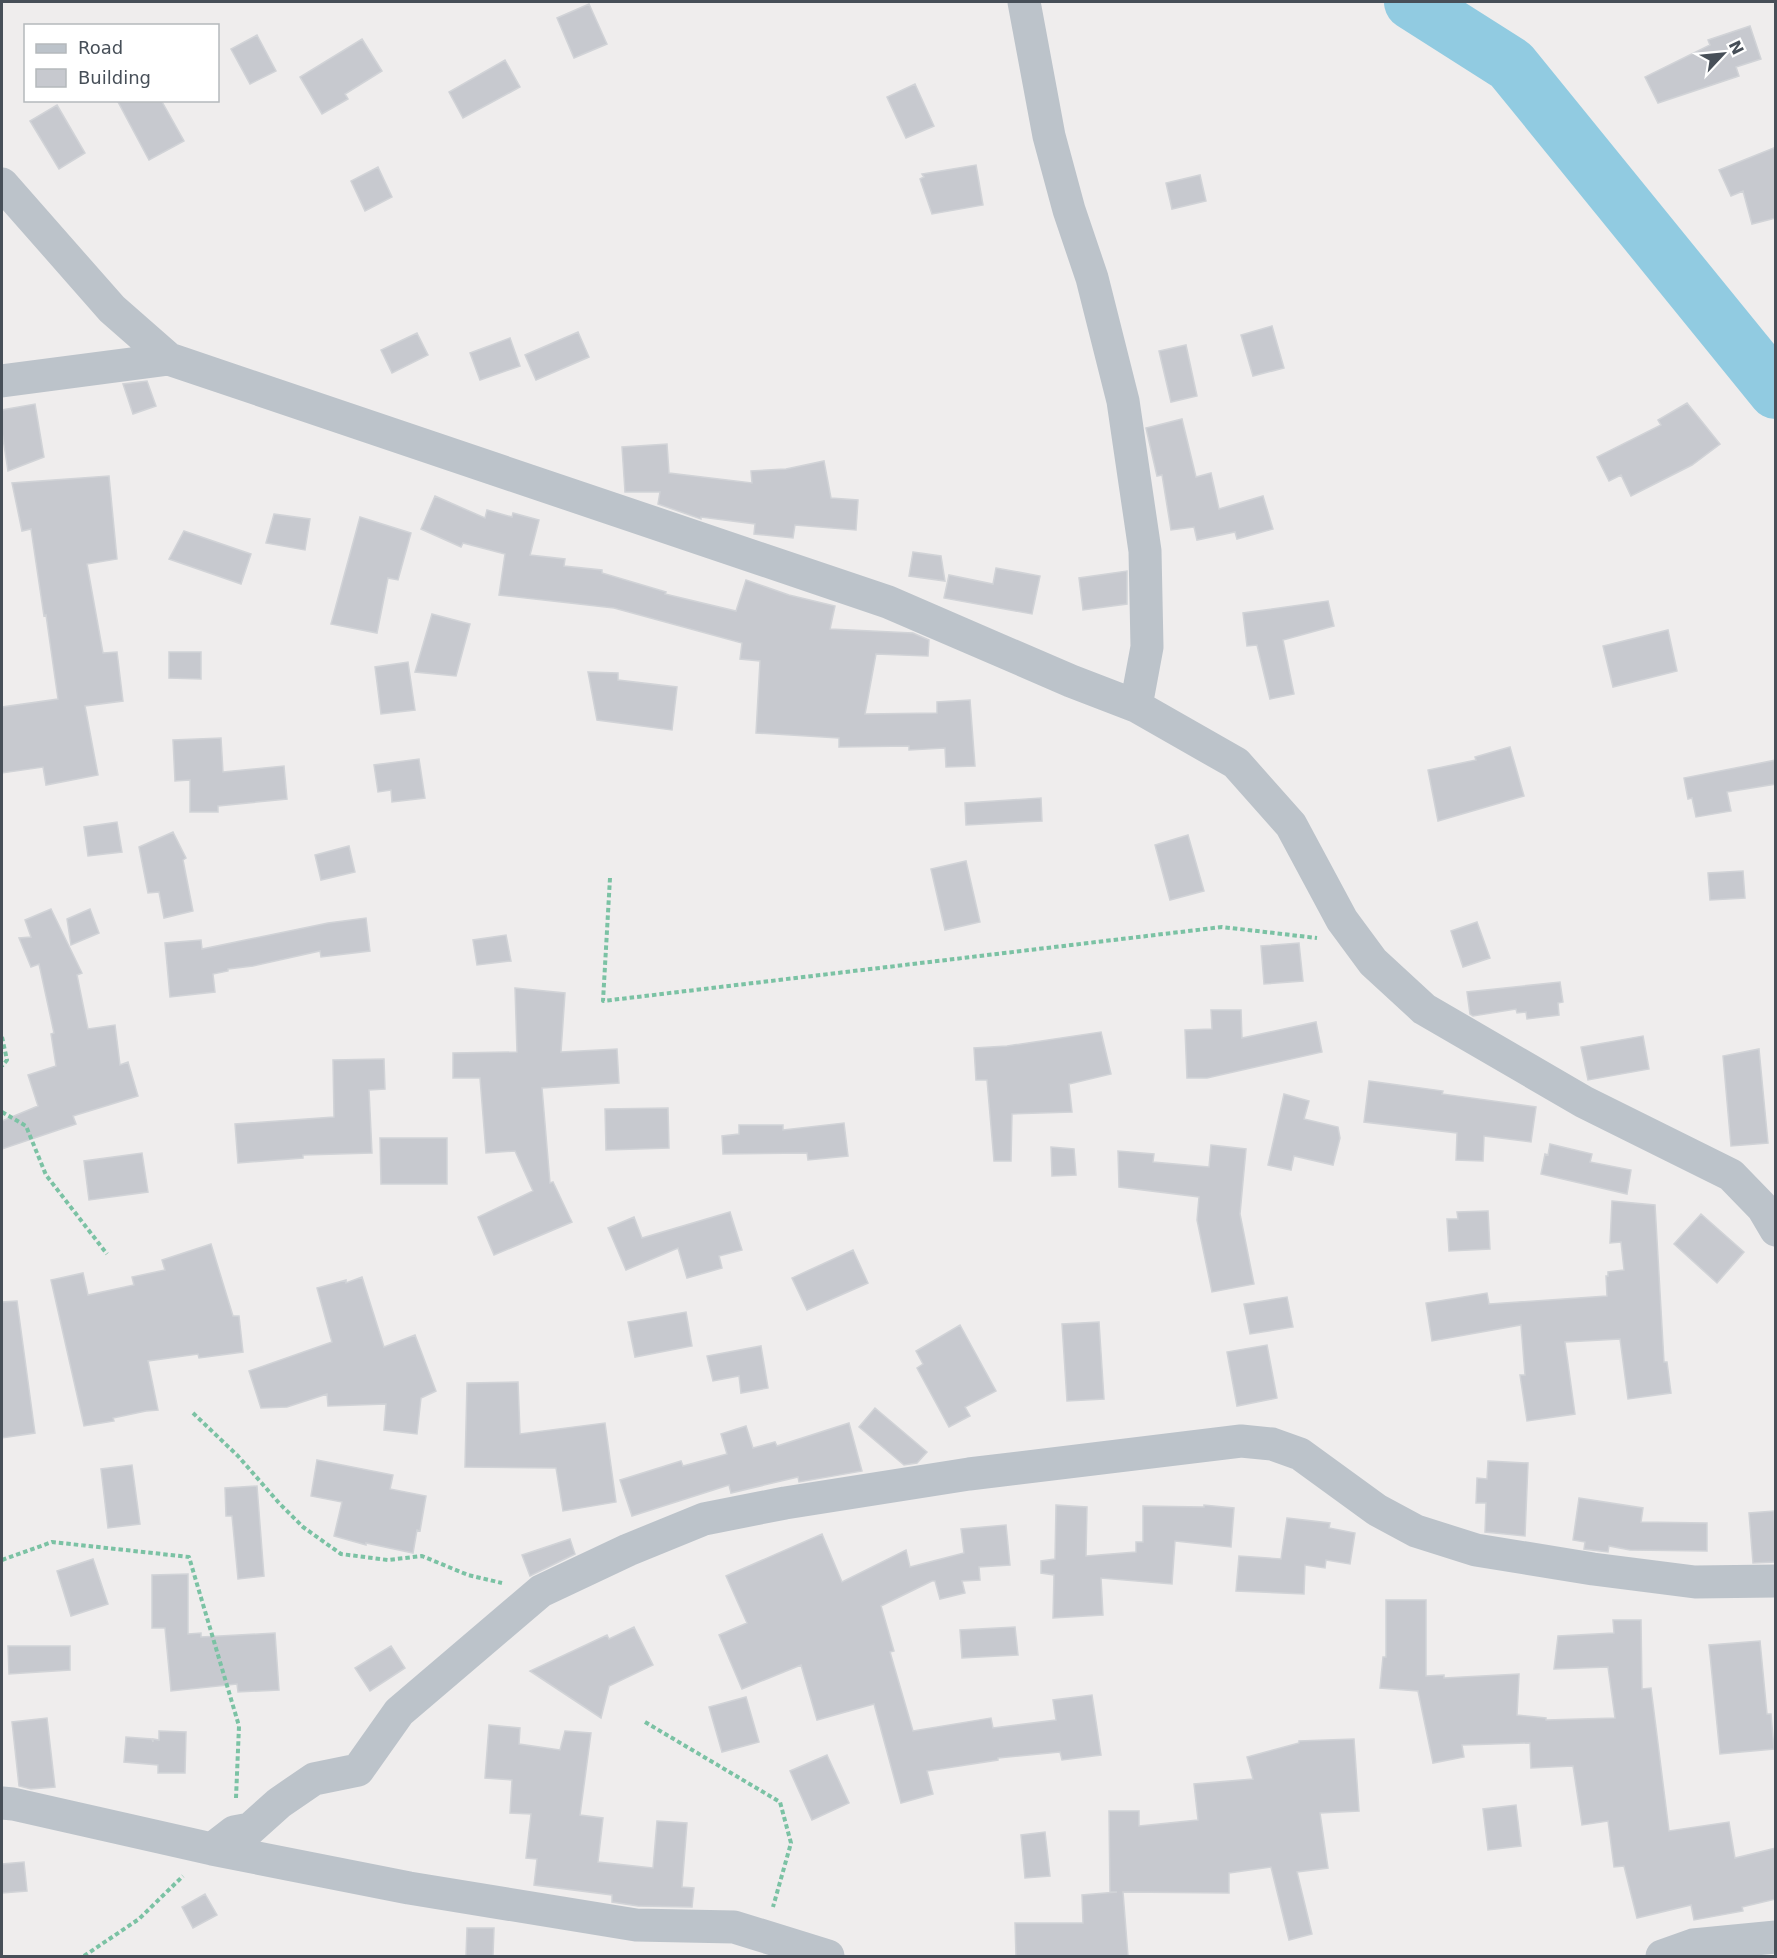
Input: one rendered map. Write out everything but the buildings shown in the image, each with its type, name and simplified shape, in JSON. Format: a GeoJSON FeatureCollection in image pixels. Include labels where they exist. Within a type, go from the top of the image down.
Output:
{"type":"FeatureCollection","features":[{"type":"Feature","properties":{"kind":"street"},"geometry":{"type":"LineString","coordinates":[[1024,2],[1049,136],[1069,210],[1092,278],[1123,401],[1145,551],[1147,647],[1136,706]]}},
{"type":"Feature","properties":{"kind":"street"},"geometry":{"type":"LineString","coordinates":[[2,184],[112,309],[169,359],[888,602],[1071,681],[1136,706],[1236,763],[1291,825],[1342,920],[1372,962],[1424,1009],[1584,1102],[1731,1175],[1763,1208],[1776,1230]]}},
{"type":"Feature","properties":{"kind":"street"},"geometry":{"type":"LineString","coordinates":[[2,381],[169,359]]}},
{"type":"Feature","properties":{"kind":"street"},"geometry":{"type":"LineString","coordinates":[[223,1840],[250,1829],[279,1803],[314,1779],[358,1770],[399,1712],[541,1591],[628,1550],[704,1519],[785,1503],[969,1474],[1241,1441],[1272,1444],[1300,1454],[1377,1510],[1397,1521],[1416,1531],[1476,1550],[1593,1569],[1695,1582],[1776,1581]]}},
{"type":"Feature","properties":{"kind":"street"},"geometry":{"type":"LineString","coordinates":[[2,1803],[223,1840],[409,1888],[636,1925],[734,1927],[828,1956]]}},
{"type":"Feature","properties":{"kind":"street"},"geometry":{"type":"LineString","coordinates":[[1662,1956],[1693,1945],[1776,1937]]}},
{"type":"Feature","properties":{"kind":"path"},"geometry":{"type":"LineString","coordinates":[[610,878],[603,1001],[1222,927],[1359,944]]}},
{"type":"Feature","properties":{"kind":"path"},"geometry":{"type":"LineString","coordinates":[[2,1037],[7,1060],[2,1066]]}},
{"type":"Feature","properties":{"kind":"path"},"geometry":{"type":"LineString","coordinates":[[2,1112],[26,1126],[46,1175],[107,1254]]}},
{"type":"Feature","properties":{"kind":"path"},"geometry":{"type":"LineString","coordinates":[[193,1413],[238,1456],[303,1527],[341,1554],[388,1560],[422,1556],[468,1575],[541,1591]]}},
{"type":"Feature","properties":{"kind":"path"},"geometry":{"type":"LineString","coordinates":[[2,1560],[52,1542],[189,1557],[239,1726],[223,1840],[139,1919],[84,1956]]}},
{"type":"Feature","properties":{"kind":"path"},"geometry":{"type":"LineString","coordinates":[[645,1722],[780,1802],[791,1843],[764,1937]]}},
{"type":"Feature","properties":{"kind":"waterway"},"geometry":{"type":"LineString","coordinates":[[1412,2],[1511,65],[1776,391]]}}]}
